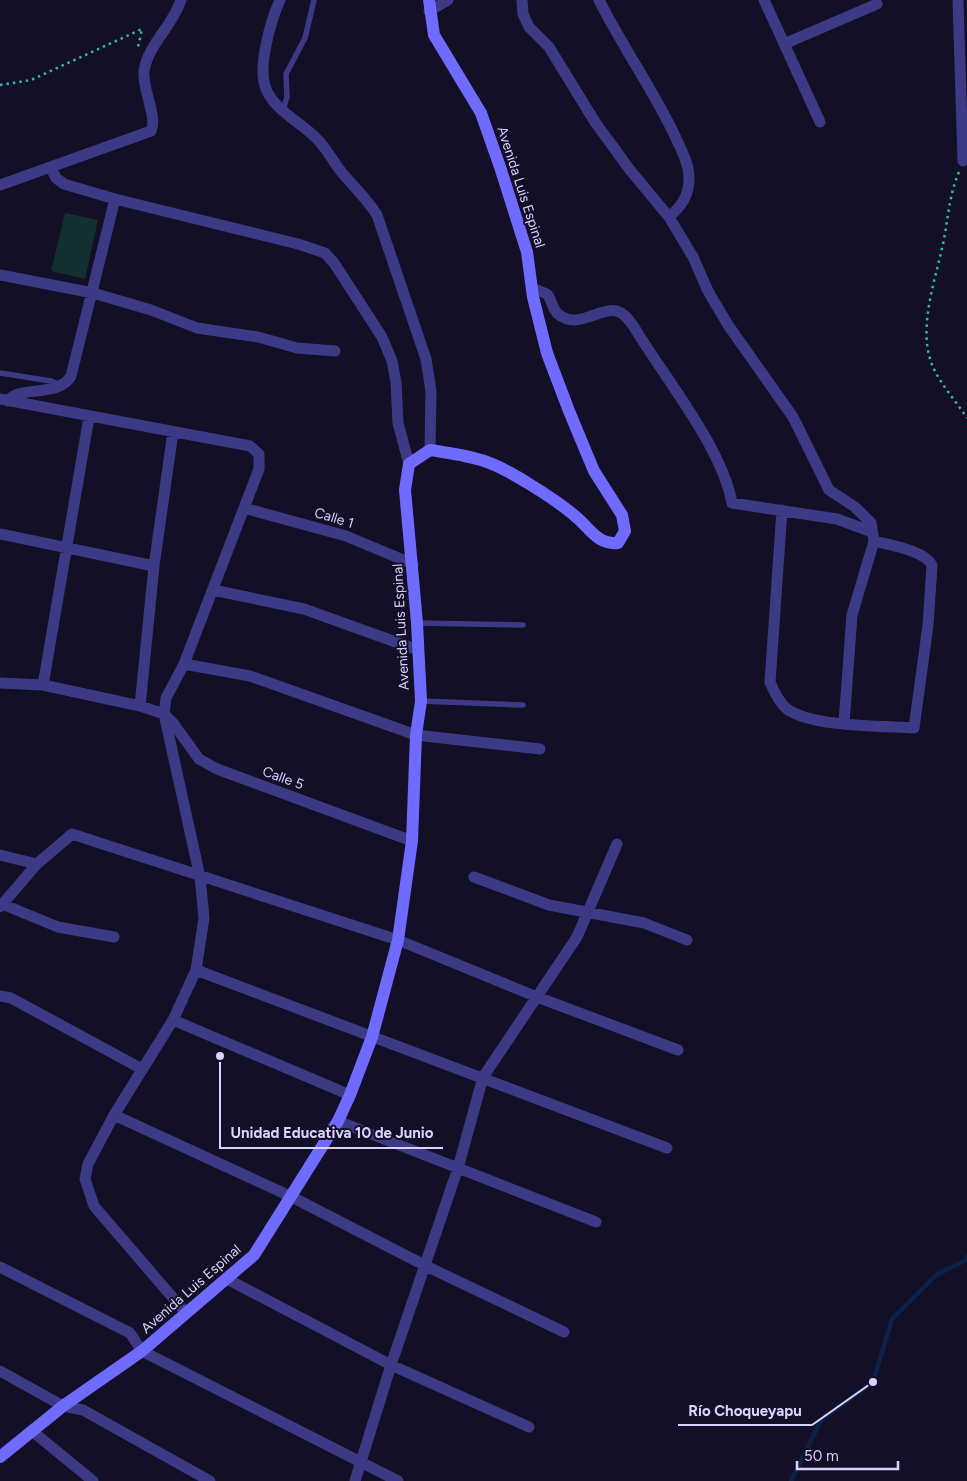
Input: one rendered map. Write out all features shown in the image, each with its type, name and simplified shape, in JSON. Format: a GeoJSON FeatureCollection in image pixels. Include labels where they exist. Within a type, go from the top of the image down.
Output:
{"type":"FeatureCollection","features":[{"type":"Feature","properties":{"kind":"street"},"geometry":{"type":"LineString","coordinates":[[0,185],[151,131],[153,121],[144,87],[144,72],[151,50],[166,28],[181,0]]}},
{"type":"Feature","properties":{"kind":"street"},"geometry":{"type":"LineString","coordinates":[[51,168],[56,178],[64,184],[115,199],[298,244],[325,253],[334,263],[382,337],[392,361],[396,382],[398,423],[410,464],[430,450],[431,391],[426,359],[377,215],[366,197],[343,174],[318,139],[283,110],[268,94],[263,74],[272,23],[280,0]]}},
{"type":"Feature","properties":{"kind":"street"},"geometry":{"type":"LineString","coordinates":[[429,6],[448,0]]}},
{"type":"Feature","properties":{"kind":"street"},"geometry":{"type":"LineString","coordinates":[[522,0],[523,14],[529,27],[549,47],[595,122],[630,170],[669,217],[693,257],[698,272],[718,308],[793,417],[829,490],[863,513],[872,524],[873,536],[852,616],[844,723]]}},
{"type":"Feature","properties":{"kind":"street"},"geometry":{"type":"LineString","coordinates":[[599,0],[660,105],[686,162],[689,176],[688,189],[684,201],[669,217]]}},
{"type":"Feature","properties":{"kind":"street"},"geometry":{"type":"LineString","coordinates":[[764,0],[820,122]]}},
{"type":"Feature","properties":{"kind":"street"},"geometry":{"type":"LineString","coordinates":[[958,0],[963,161]]}},
{"type":"Feature","properties":{"kind":"street"},"geometry":{"type":"LineString","coordinates":[[784,44],[877,4]]}},
{"type":"Feature","properties":{"kind":"street","name":"Avenida Luis Espinal"},"geometry":{"type":"LineString","coordinates":[[429,6],[434,35],[481,113],[527,252],[532,288],[547,353],[594,471],[622,515],[625,531],[622,539],[618,543],[604,542],[596,538],[575,516],[543,493],[488,462],[430,450]]}},
{"type":"Feature","properties":{"kind":"street"},"geometry":{"type":"LineString","coordinates":[[4,400],[16,394],[36,392],[60,385],[72,376],[115,199]]}},
{"type":"Feature","properties":{"kind":"street"},"geometry":{"type":"LineString","coordinates":[[0,275],[93,292],[151,310],[197,328],[258,337],[298,348],[336,351]]}},
{"type":"Feature","properties":{"kind":"street"},"geometry":{"type":"LineString","coordinates":[[532,288],[546,294],[556,312],[569,320],[579,321],[608,311],[623,314],[634,327],[717,458],[730,492],[732,503],[782,510],[837,519],[930,560],[932,566],[928,625],[914,728],[806,718],[786,708],[775,694],[770,682],[782,510]]}},
{"type":"Feature","properties":{"kind":"street"},"geometry":{"type":"LineString","coordinates":[[4,400],[250,446],[259,454],[259,469],[184,664],[166,698],[164,714],[200,877],[204,918],[196,970],[173,1020],[114,1115],[88,1164],[85,1179],[94,1206],[186,1313]]}},
{"type":"Feature","properties":{"kind":"street"},"geometry":{"type":"LineString","coordinates":[[43,685],[89,417]]}},
{"type":"Feature","properties":{"kind":"street"},"geometry":{"type":"LineString","coordinates":[[140,706],[154,566],[173,432]]}},
{"type":"Feature","properties":{"kind":"street","name":"Avenida Luis Espinal"},"geometry":{"type":"LineString","coordinates":[[2,1453],[63,1406],[142,1351],[254,1255],[338,1121],[350,1095],[372,1037],[398,940],[412,841],[416,735],[421,701],[413,564],[405,490],[410,464]]}},
{"type":"Feature","properties":{"kind":"street","name":"Calle 1"},"geometry":{"type":"LineString","coordinates":[[244,508],[346,536],[413,564]]}},
{"type":"Feature","properties":{"kind":"street"},"geometry":{"type":"LineString","coordinates":[[0,534],[154,566]]}},
{"type":"Feature","properties":{"kind":"street"},"geometry":{"type":"LineString","coordinates":[[213,590],[304,609],[418,650]]}},
{"type":"Feature","properties":{"kind":"street"},"geometry":{"type":"LineString","coordinates":[[184,664],[250,676],[416,735],[540,749]]}},
{"type":"Feature","properties":{"kind":"street"},"geometry":{"type":"LineString","coordinates":[[0,683],[43,685],[140,706],[164,714]]}},
{"type":"Feature","properties":{"kind":"street","name":"Calle 5"},"geometry":{"type":"LineString","coordinates":[[164,714],[200,759],[217,769],[412,841]]}},
{"type":"Feature","properties":{"kind":"street"},"geometry":{"type":"LineString","coordinates":[[114,937],[58,927],[1,905],[37,864],[72,834],[398,940],[537,997],[678,1050]]}},
{"type":"Feature","properties":{"kind":"street"},"geometry":{"type":"LineString","coordinates":[[354,1481],[458,1168],[482,1077],[577,937],[617,844]]}},
{"type":"Feature","properties":{"kind":"street"},"geometry":{"type":"LineString","coordinates":[[0,855],[37,864]]}},
{"type":"Feature","properties":{"kind":"street"},"geometry":{"type":"LineString","coordinates":[[474,877],[549,905],[644,923],[687,940]]}},
{"type":"Feature","properties":{"kind":"street"},"geometry":{"type":"LineString","coordinates":[[196,970],[667,1148]]}},
{"type":"Feature","properties":{"kind":"street"},"geometry":{"type":"LineString","coordinates":[[0,996],[11,998],[142,1069]]}},
{"type":"Feature","properties":{"kind":"street"},"geometry":{"type":"LineString","coordinates":[[173,1020],[350,1095]]}},
{"type":"Feature","properties":{"kind":"street"},"geometry":{"type":"LineString","coordinates":[[114,1115],[292,1197],[426,1266],[564,1332]]}},
{"type":"Feature","properties":{"kind":"street"},"geometry":{"type":"LineString","coordinates":[[338,1121],[596,1222]]}},
{"type":"Feature","properties":{"kind":"street"},"geometry":{"type":"LineString","coordinates":[[0,1267],[130,1333],[142,1351],[398,1481]]}},
{"type":"Feature","properties":{"kind":"street"},"geometry":{"type":"LineString","coordinates":[[227,1279],[391,1365],[529,1427]]}},
{"type":"Feature","properties":{"kind":"street"},"geometry":{"type":"LineString","coordinates":[[0,1371],[63,1406],[83,1410],[210,1481]]}},
{"type":"Feature","properties":{"kind":"street"},"geometry":{"type":"LineString","coordinates":[[32,1430],[93,1481]]}},
{"type":"Feature","properties":{"kind":"lane"},"geometry":{"type":"LineString","coordinates":[[283,110],[286,97],[286,74],[305,38],[314,0]]}},
{"type":"Feature","properties":{"kind":"lane"},"geometry":{"type":"LineString","coordinates":[[0,374],[51,381],[60,385]]}},
{"type":"Feature","properties":{"kind":"lane"},"geometry":{"type":"LineString","coordinates":[[417,623],[523,625]]}},
{"type":"Feature","properties":{"kind":"lane"},"geometry":{"type":"LineString","coordinates":[[421,701],[523,704]]}},
{"type":"Feature","properties":{"kind":"path"},"geometry":{"type":"LineString","coordinates":[[0,85],[31,80],[142,29],[135,55]]}},
{"type":"Feature","properties":{"kind":"path"},"geometry":{"type":"LineString","coordinates":[[963,161],[950,194],[944,239],[928,306],[928,334],[933,366],[967,418]]}},
{"type":"Feature","properties":{"kind":"green space"},"geometry":{"type":"Polygon","coordinates":[[[65,213],[98,220],[85,279],[51,271],[65,213]]]}},
{"type":"Feature","properties":{"kind":"waterway"},"geometry":{"type":"LineString","coordinates":[[791,1481],[821,1420],[873,1382],[892,1319],[936,1275],[966,1260],[967,1257]]}},
{"type":"Feature","properties":{"kind":"place","name":"Unidad Educativa 10 de Junio"},"geometry":{"type":"Point","coordinates":[220,1056]}},
{"type":"Feature","properties":{"kind":"place","name":"Río Choqueyapu"},"geometry":{"type":"Point","coordinates":[873,1382]}}]}
